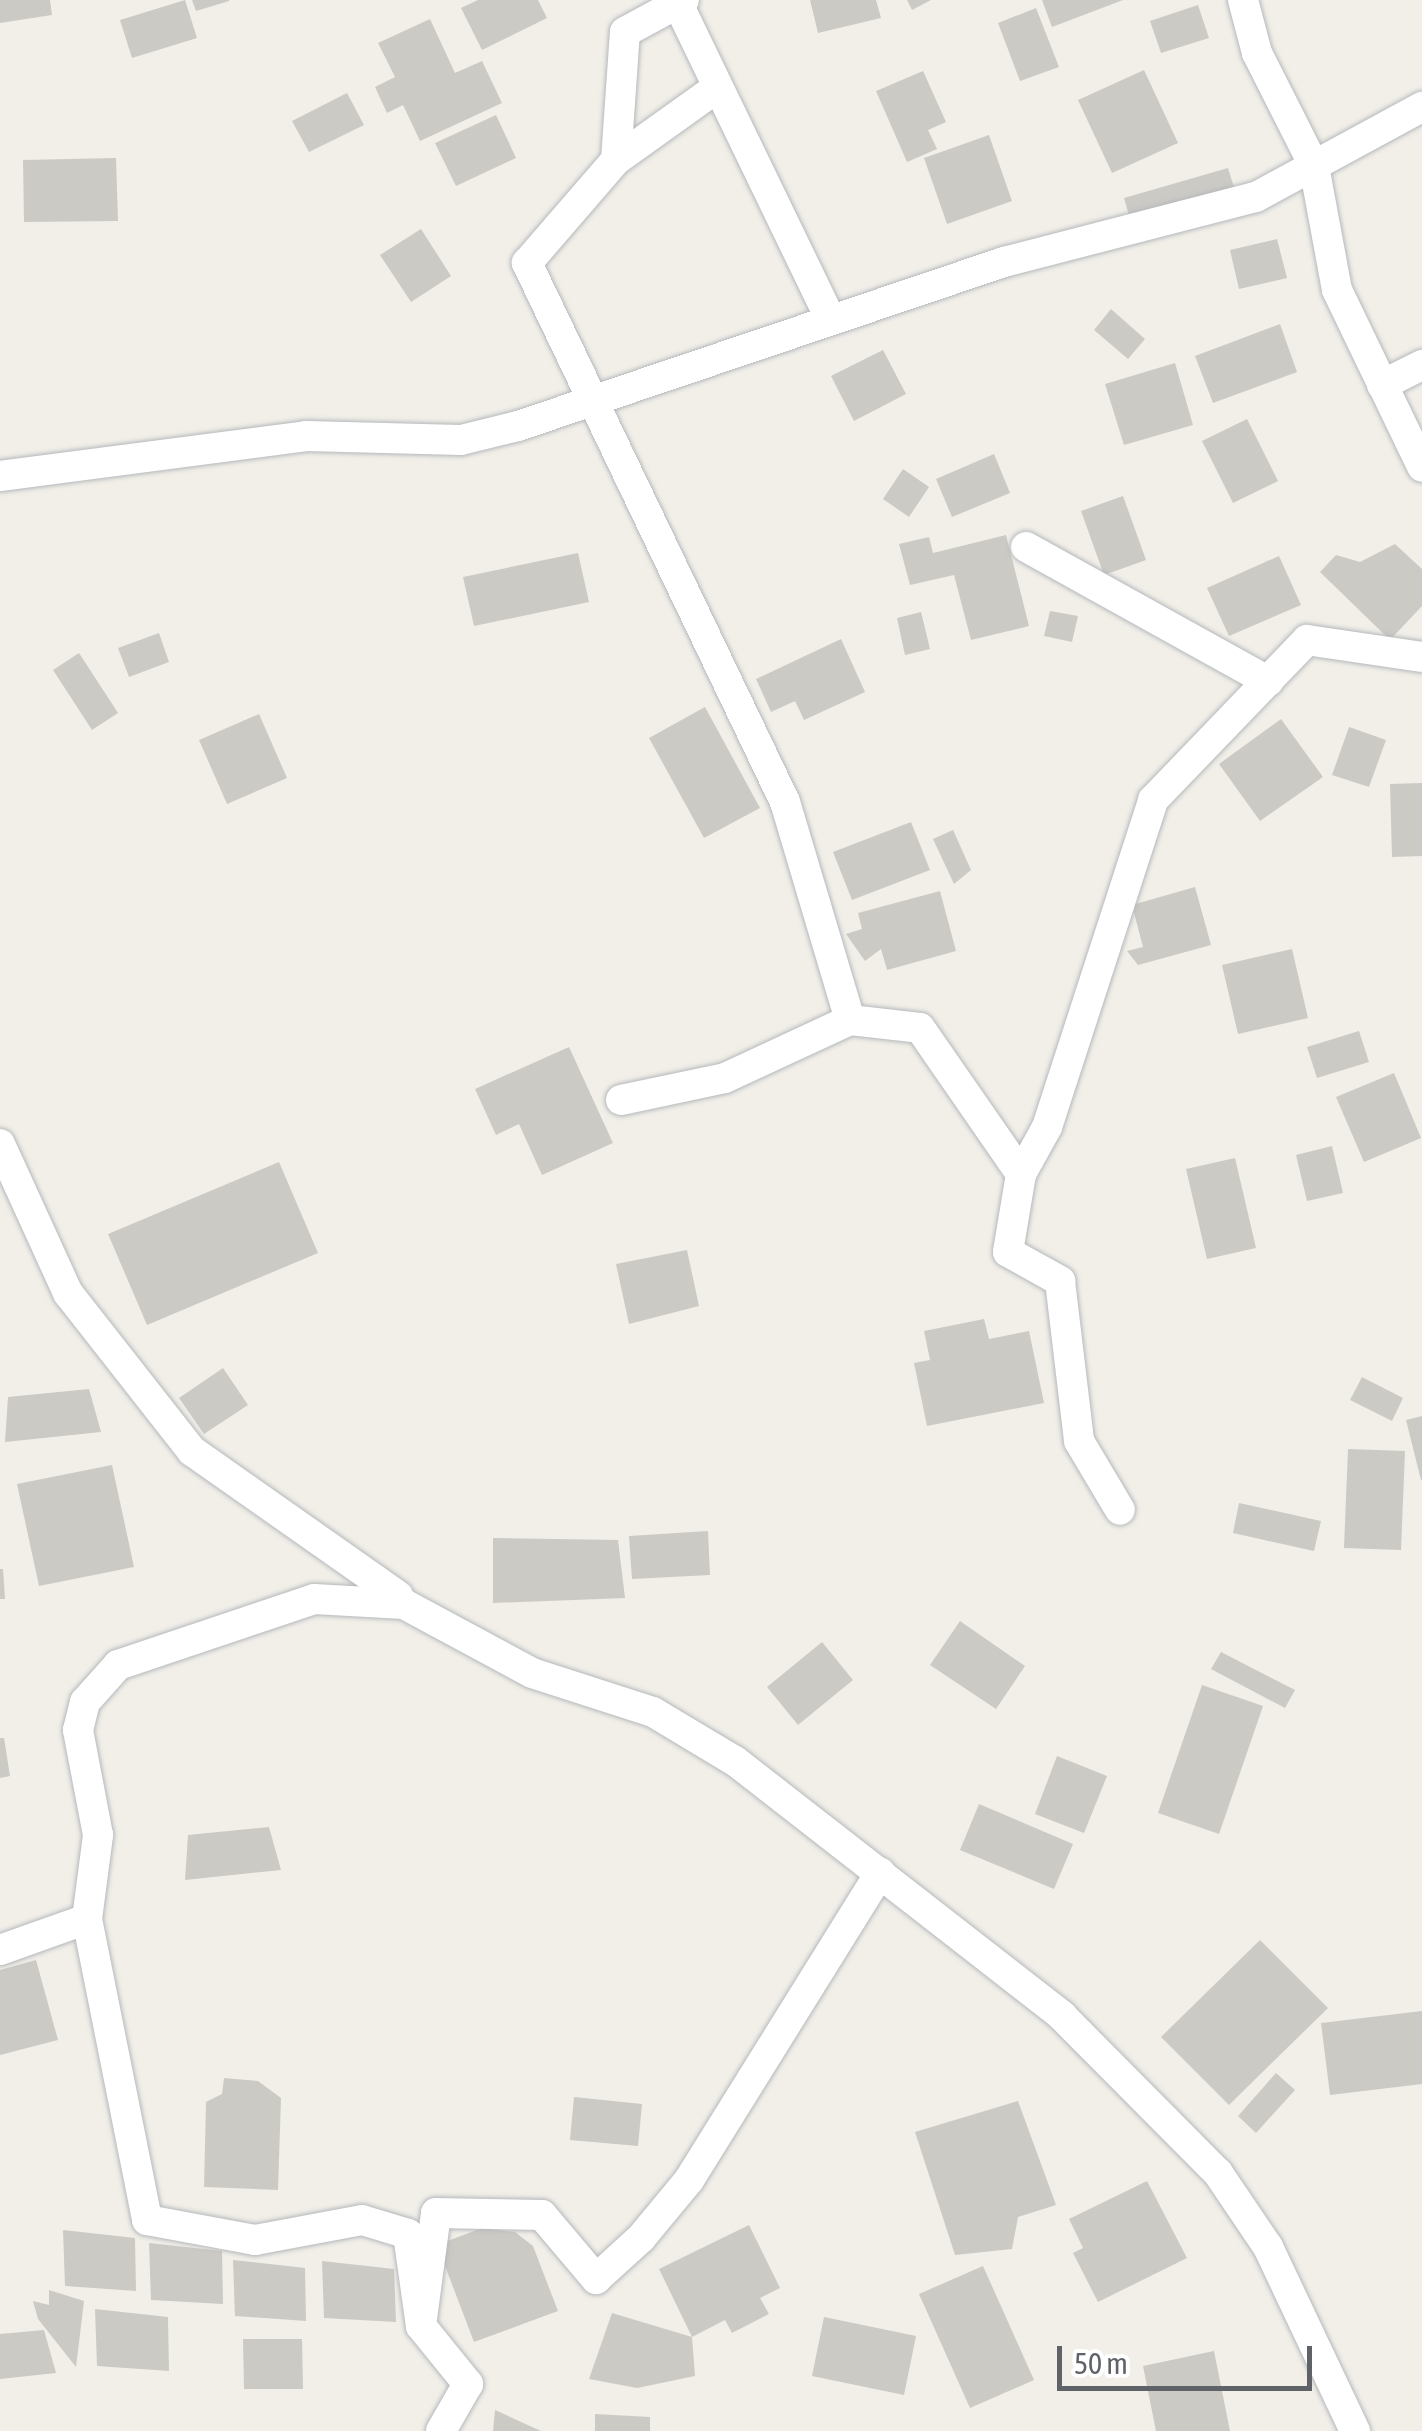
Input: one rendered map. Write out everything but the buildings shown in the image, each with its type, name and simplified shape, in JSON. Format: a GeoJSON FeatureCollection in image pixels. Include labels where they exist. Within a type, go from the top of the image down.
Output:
{"type":"FeatureCollection","features":[{"type":"Feature","properties":{"kind":"street"},"geometry":{"type":"LineString","coordinates":[[1243,0],[1257,53],[1314,166],[1337,290],[1422,466]]}},
{"type":"Feature","properties":{"kind":"street"},"geometry":{"type":"LineString","coordinates":[[616,160],[624,32],[682,5],[830,318]]}},
{"type":"Feature","properties":{"kind":"street"},"geometry":{"type":"LineString","coordinates":[[718,87],[616,160],[527,263],[588,403],[785,802],[850,1020]]}},
{"type":"Feature","properties":{"kind":"street"},"geometry":{"type":"LineString","coordinates":[[0,476],[306,436],[461,440],[588,403],[830,318],[1256,197],[1422,107]]}},
{"type":"Feature","properties":{"kind":"street"},"geometry":{"type":"LineString","coordinates":[[1382,384],[1422,365]]}},
{"type":"Feature","properties":{"kind":"street"},"geometry":{"type":"LineString","coordinates":[[1026,547],[1268,680]]}},
{"type":"Feature","properties":{"kind":"street"},"geometry":{"type":"LineString","coordinates":[[1120,1510],[1079,1440],[1060,1281],[1008,1252],[1022,1174],[1047,1127],[1152,800],[1308,640],[1422,656]]}},
{"type":"Feature","properties":{"kind":"street"},"geometry":{"type":"LineString","coordinates":[[620,1100],[725,1078],[850,1020],[920,1028],[1022,1174]]}},
{"type":"Feature","properties":{"kind":"street"},"geometry":{"type":"LineString","coordinates":[[0,1144],[68,1293],[192,1451],[426,1615],[532,1673],[654,1712],[735,1761],[1115,2062],[1218,2172],[1268,2247],[1355,2431]]}},
{"type":"Feature","properties":{"kind":"street"},"geometry":{"type":"LineString","coordinates":[[426,1615],[374,1596],[314,1600],[118,1666],[86,1702],[78,1730],[98,1835],[87,1920],[147,2220],[255,2240],[362,2220],[408,2234],[421,2326],[468,2384],[440,2431]]}},
{"type":"Feature","properties":{"kind":"street"},"geometry":{"type":"LineString","coordinates":[[421,2326],[436,2213],[542,2214],[596,2279],[641,2238],[690,2180],[880,1873]]}},
{"type":"Feature","properties":{"kind":"street"},"geometry":{"type":"LineString","coordinates":[[0,1950],[87,1920]]}}]}
